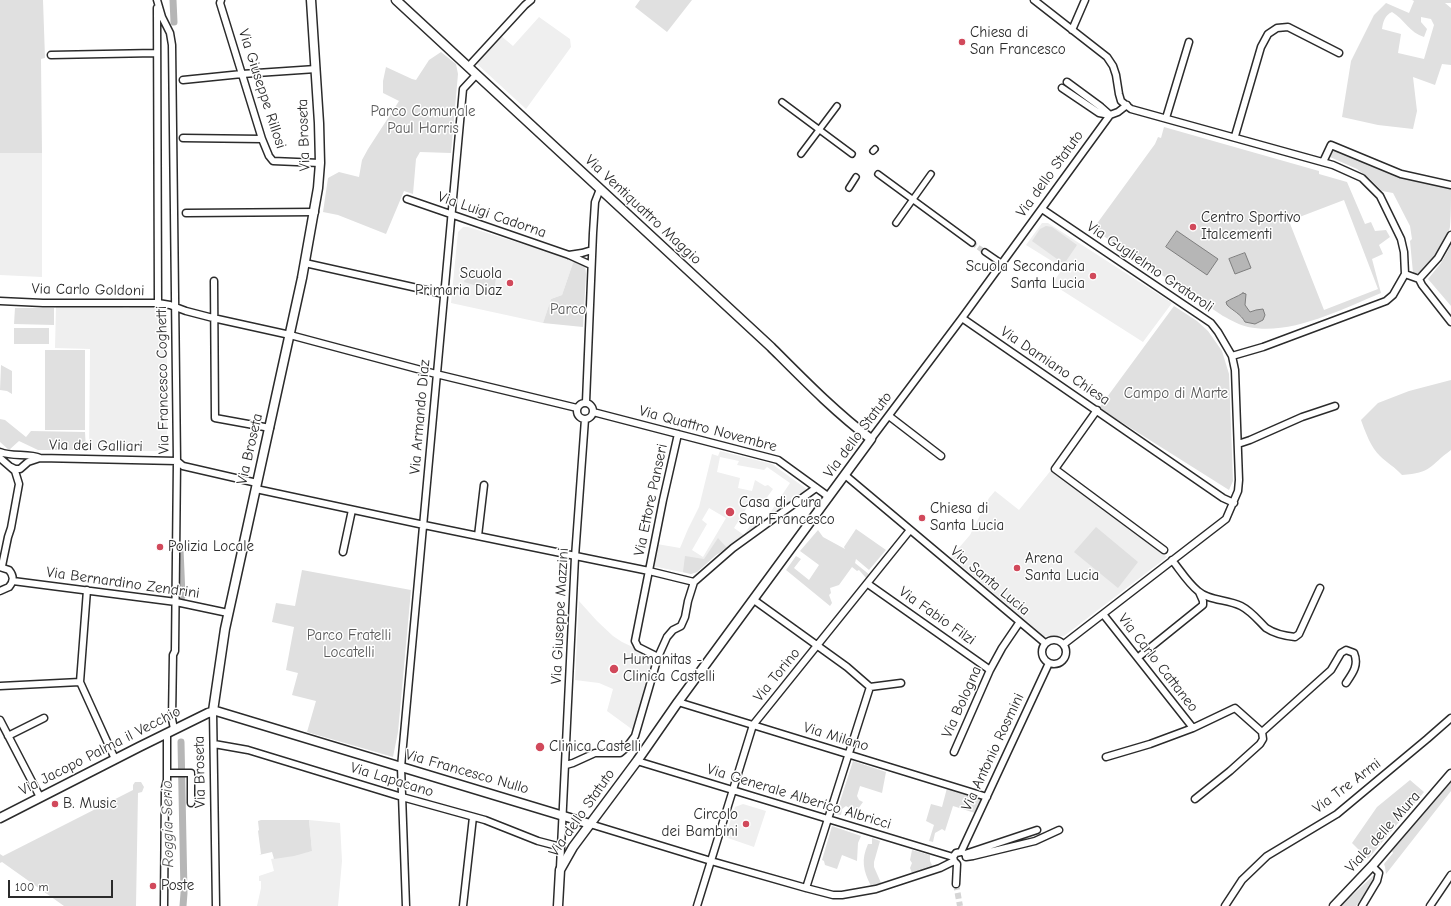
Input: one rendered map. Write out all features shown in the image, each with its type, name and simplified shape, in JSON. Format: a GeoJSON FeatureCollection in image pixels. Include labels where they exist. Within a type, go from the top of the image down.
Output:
{"type":"FeatureCollection","features":[{"type":"Feature","properties":{"kind":"street","name":"Via Francesco Coghetti"},"geometry":{"type":"LineString","coordinates":[[157,0],[162,17],[172,38],[177,461],[175,651],[173,655],[172,719],[165,788],[164,906]]}},
{"type":"Feature","properties":{"kind":"street","name":"Via Francesco Coghetti"},"geometry":{"type":"LineString","coordinates":[[157,0],[158,303]]}},
{"type":"Feature","properties":{"kind":"street","name":"Via Broseta"},"geometry":{"type":"LineString","coordinates":[[216,906],[214,711],[220,659],[228,613],[270,428],[315,212],[320,163],[311,0]]}},
{"type":"Feature","properties":{"kind":"street","name":"Via Ventiquattro Maggio"},"geometry":{"type":"LineString","coordinates":[[396,0],[771,348],[827,402],[871,439]]}},
{"type":"Feature","properties":{"kind":"street"},"geometry":{"type":"LineString","coordinates":[[468,67],[527,2],[531,0]]}},
{"type":"Feature","properties":{"kind":"street"},"geometry":{"type":"LineString","coordinates":[[1034,0],[1107,57],[1113,66],[1116,75],[1121,101],[1131,109],[1235,136],[1323,162],[1362,178],[1380,196],[1401,239],[1404,252],[1405,274],[1396,290],[1386,301],[1263,347],[1232,356],[1235,377],[1238,444],[1238,491],[1226,519],[1064,644]]}},
{"type":"Feature","properties":{"kind":"street"},"geometry":{"type":"LineString","coordinates":[[1072,30],[1085,0]]}},
{"type":"Feature","properties":{"kind":"street","name":"Via Giuseppe Rillosi"},"geometry":{"type":"LineString","coordinates":[[221,1],[262,139],[269,156],[273,160],[320,163]]}},
{"type":"Feature","properties":{"kind":"street"},"geometry":{"type":"LineString","coordinates":[[1235,136],[1261,47],[1268,34],[1277,28],[1288,27],[1339,53]]}},
{"type":"Feature","properties":{"kind":"street"},"geometry":{"type":"LineString","coordinates":[[157,33],[168,30]]}},
{"type":"Feature","properties":{"kind":"street"},"geometry":{"type":"LineString","coordinates":[[1166,118],[1189,42]]}},
{"type":"Feature","properties":{"kind":"street"},"geometry":{"type":"LineString","coordinates":[[51,55],[156,53]]}},
{"type":"Feature","properties":{"kind":"street"},"geometry":{"type":"LineString","coordinates":[[183,80],[316,69]]}},
{"type":"Feature","properties":{"kind":"street","name":"Via Armando Diaz"},"geometry":{"type":"LineString","coordinates":[[406,906],[400,767],[464,89],[476,75]]}},
{"type":"Feature","properties":{"kind":"street"},"geometry":{"type":"LineString","coordinates":[[1067,82],[1101,106],[1110,115]]}},
{"type":"Feature","properties":{"kind":"street"},"geometry":{"type":"LineString","coordinates":[[1062,88],[1099,113],[1110,115]]}},
{"type":"Feature","properties":{"kind":"street"},"geometry":{"type":"LineString","coordinates":[[782,102],[852,154]]}},
{"type":"Feature","properties":{"kind":"street","name":"Via dello Statuto"},"geometry":{"type":"LineString","coordinates":[[560,870],[573,847],[871,439],[962,318],[1026,226],[1042,210],[1110,115],[1118,112],[1127,105]]}},
{"type":"Feature","properties":{"kind":"street"},"geometry":{"type":"LineString","coordinates":[[801,154],[837,106]]}},
{"type":"Feature","properties":{"kind":"street"},"geometry":{"type":"LineString","coordinates":[[183,138],[262,139]]}},
{"type":"Feature","properties":{"kind":"street"},"geometry":{"type":"LineString","coordinates":[[1323,162],[1331,145],[1400,174],[1451,185]]}},
{"type":"Feature","properties":{"kind":"street"},"geometry":{"type":"LineString","coordinates":[[878,174],[972,243]]}},
{"type":"Feature","properties":{"kind":"street"},"geometry":{"type":"LineString","coordinates":[[896,223],[931,174]]}},
{"type":"Feature","properties":{"kind":"street"},"geometry":{"type":"LineString","coordinates":[[848,188],[856,177]]}},
{"type":"Feature","properties":{"kind":"street"},"geometry":{"type":"LineString","coordinates":[[586,402],[595,202],[600,189]]}},
{"type":"Feature","properties":{"kind":"street","name":"Via Luigi Cadorna"},"geometry":{"type":"LineString","coordinates":[[407,199],[451,216],[569,255],[591,265]]}},
{"type":"Feature","properties":{"kind":"street","name":"Via Guglielmo Grataroli"},"geometry":{"type":"LineString","coordinates":[[1042,210],[1210,323],[1218,332],[1232,356]]}},
{"type":"Feature","properties":{"kind":"street"},"geometry":{"type":"LineString","coordinates":[[186,214],[315,212]]}},
{"type":"Feature","properties":{"kind":"street"},"geometry":{"type":"LineString","coordinates":[[1419,279],[1438,258],[1451,235]]}},
{"type":"Feature","properties":{"kind":"street","name":"Via Luigi Cadorna"},"geometry":{"type":"LineString","coordinates":[[569,255],[592,250]]}},
{"type":"Feature","properties":{"kind":"street"},"geometry":{"type":"LineString","coordinates":[[985,252],[1001,263]]}},
{"type":"Feature","properties":{"kind":"street"},"geometry":{"type":"LineString","coordinates":[[305,264],[444,294]]}},
{"type":"Feature","properties":{"kind":"street"},"geometry":{"type":"LineString","coordinates":[[1405,274],[1419,279],[1451,322]]}},
{"type":"Feature","properties":{"kind":"street"},"geometry":{"type":"LineString","coordinates":[[214,281],[215,418],[270,428]]}},
{"type":"Feature","properties":{"kind":"street","name":"Via Carlo Goldoni"},"geometry":{"type":"LineString","coordinates":[[0,301],[43,303],[158,303],[175,306],[186,311],[214,318],[290,335]]}},
{"type":"Feature","properties":{"kind":"street","name":"Via Damiano Chiesa"},"geometry":{"type":"LineString","coordinates":[[962,318],[1097,410],[1222,498],[1234,503]]}},
{"type":"Feature","properties":{"kind":"street"},"geometry":{"type":"LineString","coordinates":[[290,335],[436,374],[577,408]]}},
{"type":"Feature","properties":{"kind":"street"},"geometry":{"type":"LineString","coordinates":[[586,402],[591,405],[593,412],[590,417],[586,419],[578,416],[577,408],[580,404],[586,402]]}},
{"type":"Feature","properties":{"kind":"street"},"geometry":{"type":"LineString","coordinates":[[1238,444],[1302,417],[1335,406]]}},
{"type":"Feature","properties":{"kind":"street"},"geometry":{"type":"LineString","coordinates":[[1097,410],[1055,469],[1164,550]]}},
{"type":"Feature","properties":{"kind":"street","name":"Via Quattro Novembre"},"geometry":{"type":"LineString","coordinates":[[593,412],[778,460],[829,497]]}},
{"type":"Feature","properties":{"kind":"street"},"geometry":{"type":"LineString","coordinates":[[889,416],[941,456]]}},
{"type":"Feature","properties":{"kind":"street","name":"Via Giuseppe Mazzini"},"geometry":{"type":"LineString","coordinates":[[560,870],[576,556],[586,419]]}},
{"type":"Feature","properties":{"kind":"street","name":"Via Ettore Panseri"},"geometry":{"type":"LineString","coordinates":[[658,657],[638,647],[635,641],[663,500],[678,434]]}},
{"type":"Feature","properties":{"kind":"street"},"geometry":{"type":"LineString","coordinates":[[0,452],[4,454],[18,454],[22,456],[24,461],[23,466],[17,469],[11,467]]}},
{"type":"Feature","properties":{"kind":"street"},"geometry":{"type":"LineString","coordinates":[[11,467],[9,461],[10,457],[14,454]]}},
{"type":"Feature","properties":{"kind":"street","name":"Via dei Galliari"},"geometry":{"type":"LineString","coordinates":[[22,456],[36,456],[40,458],[177,461]]}},
{"type":"Feature","properties":{"kind":"street"},"geometry":{"type":"LineString","coordinates":[[0,458],[11,467],[17,475],[19,484],[11,528],[1,567],[9,570],[13,577],[13,581],[9,588],[0,591]]}},
{"type":"Feature","properties":{"kind":"street","name":"Via dei Galliari"},"geometry":{"type":"LineString","coordinates":[[23,466],[28,462],[40,458]]}},
{"type":"Feature","properties":{"kind":"street"},"geometry":{"type":"LineString","coordinates":[[177,461],[183,466],[352,510],[650,571],[694,582]]}},
{"type":"Feature","properties":{"kind":"street","name":"Via Santa Lucia"},"geometry":{"type":"LineString","coordinates":[[845,475],[1019,623],[1045,643]]}},
{"type":"Feature","properties":{"kind":"street"},"geometry":{"type":"LineString","coordinates":[[478,536],[484,485]]}},
{"type":"Feature","properties":{"kind":"street"},"geometry":{"type":"LineString","coordinates":[[566,765],[595,753],[620,753],[626,748],[635,736],[658,657],[667,638],[674,630],[681,626],[685,617],[694,582],[733,548],[816,488]]}},
{"type":"Feature","properties":{"kind":"street"},"geometry":{"type":"LineString","coordinates":[[344,552],[352,510]]}},
{"type":"Feature","properties":{"kind":"street","name":"Via Torino"},"geometry":{"type":"LineString","coordinates":[[711,861],[753,725],[910,530]]}},
{"type":"Feature","properties":{"kind":"street"},"geometry":{"type":"LineString","coordinates":[[1141,655],[1203,606],[1203,601],[1199,592],[1172,560]]}},
{"type":"Feature","properties":{"kind":"street","name":"Via Bernardino Zendrini"},"geometry":{"type":"LineString","coordinates":[[13,581],[176,602],[228,613]]}},
{"type":"Feature","properties":{"kind":"street","name":"Via Fabio Filzi"},"geometry":{"type":"LineString","coordinates":[[868,584],[990,670]]}},
{"type":"Feature","properties":{"kind":"street"},"geometry":{"type":"LineString","coordinates":[[1199,592],[1217,600],[1232,602],[1241,606],[1272,631],[1278,634],[1295,637],[1299,634],[1320,588]]}},
{"type":"Feature","properties":{"kind":"street"},"geometry":{"type":"LineString","coordinates":[[87,590],[80,682],[115,759]]}},
{"type":"Feature","properties":{"kind":"street"},"geometry":{"type":"LineString","coordinates":[[754,600],[847,667],[870,687],[901,683]]}},
{"type":"Feature","properties":{"kind":"street","name":"Via Carlo Cattaneo"},"geometry":{"type":"LineString","coordinates":[[1102,614],[1193,728]]}},
{"type":"Feature","properties":{"kind":"street","name":"Via Bologna"},"geometry":{"type":"LineString","coordinates":[[954,752],[990,670],[1002,648],[1019,623]]}},
{"type":"Feature","properties":{"kind":"street"},"geometry":{"type":"LineString","coordinates":[[1054,640],[1060,641],[1064,644],[1066,653],[1064,660],[1057,664],[1049,663],[1044,660],[1042,649],[1045,643],[1054,640]]}},
{"type":"Feature","properties":{"kind":"street"},"geometry":{"type":"LineString","coordinates":[[1195,799],[1230,771],[1260,744],[1263,738],[1262,732],[1331,670],[1341,653],[1349,650],[1354,653],[1356,658],[1356,667],[1346,683]]}},
{"type":"Feature","properties":{"kind":"street","name":"Via Antonio Rosmini"},"geometry":{"type":"LineString","coordinates":[[964,854],[987,797],[1049,663]]}},
{"type":"Feature","properties":{"kind":"street"},"geometry":{"type":"LineString","coordinates":[[0,686],[80,682]]}},
{"type":"Feature","properties":{"kind":"street"},"geometry":{"type":"LineString","coordinates":[[806,888],[870,687]]}},
{"type":"Feature","properties":{"kind":"street","name":"Via Milano"},"geometry":{"type":"LineString","coordinates":[[678,702],[987,797]]}},
{"type":"Feature","properties":{"kind":"street","name":"Via Carlo Cattaneo"},"geometry":{"type":"LineString","coordinates":[[1106,757],[1150,744],[1193,728],[1235,708],[1262,732]]}},
{"type":"Feature","properties":{"kind":"street","name":"Via Francesco Nullo"},"geometry":{"type":"LineString","coordinates":[[214,711],[711,861],[823,893],[842,895],[871,890],[940,868],[955,861]]}},
{"type":"Feature","properties":{"kind":"street","name":"Via Jacopo Palma il Vecchio"},"geometry":{"type":"LineString","coordinates":[[0,818],[171,731],[214,711]]}},
{"type":"Feature","properties":{"kind":"street"},"geometry":{"type":"LineString","coordinates":[[0,735],[7,734],[44,718]]}},
{"type":"Feature","properties":{"kind":"street","name":"Via Tre Armi"},"geometry":{"type":"LineString","coordinates":[[1225,906],[1242,880],[1267,856],[1337,814],[1427,740],[1451,718]]}},
{"type":"Feature","properties":{"kind":"street"},"geometry":{"type":"LineString","coordinates":[[0,720],[40,797]]}},
{"type":"Feature","properties":{"kind":"street","name":"Via Lapacano"},"geometry":{"type":"LineString","coordinates":[[214,744],[248,750],[402,797],[485,820],[538,841],[561,847]]}},
{"type":"Feature","properties":{"kind":"street","name":"Via Generale Alberico Albricci"},"geometry":{"type":"LineString","coordinates":[[637,761],[955,861]]}},
{"type":"Feature","properties":{"kind":"street"},"geometry":{"type":"LineString","coordinates":[[167,773],[191,773],[191,803]]}},
{"type":"Feature","properties":{"kind":"street","name":"Viale delle Mura"},"geometry":{"type":"LineString","coordinates":[[1334,906],[1372,866],[1451,774]]}},
{"type":"Feature","properties":{"kind":"street"},"geometry":{"type":"LineString","coordinates":[[463,906],[473,817]]}},
{"type":"Feature","properties":{"kind":"street"},"geometry":{"type":"LineString","coordinates":[[964,854],[1037,830]]}},
{"type":"Feature","properties":{"kind":"street"},"geometry":{"type":"LineString","coordinates":[[956,884],[956,853],[973,856],[1034,841],[1059,830]]}},
{"type":"Feature","properties":{"kind":"street"},"geometry":{"type":"LineString","coordinates":[[955,861],[963,863],[964,854]]}},
{"type":"Feature","properties":{"kind":"street"},"geometry":{"type":"LineString","coordinates":[[697,906],[711,861]]}},
{"type":"Feature","properties":{"kind":"street"},"geometry":{"type":"LineString","coordinates":[[1362,906],[1377,881],[1379,873],[1372,866]]}},
{"type":"Feature","properties":{"kind":"street"},"geometry":{"type":"LineString","coordinates":[[558,906],[560,870]]}},
{"type":"Feature","properties":{"kind":"street"},"geometry":{"type":"LineString","coordinates":[[1430,906],[1451,875]]}},
{"type":"Feature","properties":{"kind":"shaded area"},"geometry":{"type":"Polygon","coordinates":[[[539,17],[570,39],[571,47],[526,109],[476,63],[500,35],[513,46],[539,17]]]}},
{"type":"Feature","properties":{"kind":"shaded area"},"geometry":{"type":"Polygon","coordinates":[[[0,153],[42,153],[42,277],[0,275],[0,153]]]}},
{"type":"Feature","properties":{"kind":"shaded area","name":"Scuola Secondaria Santa Lucia"},"geometry":{"type":"Polygon","coordinates":[[[1042,223],[1048,223],[1172,303],[1143,342],[1052,284],[1063,268],[1026,245],[1042,223]]]}},
{"type":"Feature","properties":{"kind":"shaded area","name":"Scuola Primaria Diaz"},"geometry":{"type":"Polygon","coordinates":[[[463,227],[468,227],[574,260],[562,295],[551,299],[543,323],[451,303],[458,232],[463,227]]]}},
{"type":"Feature","properties":{"kind":"shaded area"},"geometry":{"type":"Polygon","coordinates":[[[1177,231],[1218,259],[1207,275],[1166,247],[1177,231]]]}},
{"type":"Feature","properties":{"kind":"shaded area"},"geometry":{"type":"Polygon","coordinates":[[[1245,253],[1251,268],[1235,274],[1229,259],[1245,253]]]}},
{"type":"Feature","properties":{"kind":"shaded area"},"geometry":{"type":"Polygon","coordinates":[[[1243,293],[1246,294],[1245,305],[1250,312],[1263,309],[1265,315],[1263,320],[1255,324],[1245,322],[1227,305],[1226,302],[1243,293]]]}},
{"type":"Feature","properties":{"kind":"shaded area"},"geometry":{"type":"Polygon","coordinates":[[[56,306],[129,308],[131,306],[162,306],[167,310],[167,439],[164,448],[156,451],[142,451],[139,446],[124,446],[124,451],[89,450],[90,349],[55,348],[56,306]]]}},
{"type":"Feature","properties":{"kind":"shaded area","name":"Casa di Cura San Francesco"},"geometry":{"type":"Polygon","coordinates":[[[720,451],[772,464],[808,490],[716,555],[697,572],[691,574],[652,566],[657,544],[680,548],[699,507],[712,454],[718,456],[720,451]],[[720,457],[717,472],[740,478],[738,488],[752,491],[755,480],[765,486],[768,485],[773,489],[760,507],[751,501],[734,528],[744,535],[753,521],[757,521],[760,517],[766,519],[790,483],[767,467],[764,470],[737,465],[739,461],[720,457]],[[709,508],[702,520],[707,524],[692,550],[703,557],[726,518],[709,508]]]}},
{"type":"Feature","properties":{"kind":"shaded area"},"geometry":{"type":"Polygon","coordinates":[[[1052,469],[1167,557],[1064,636],[1044,636],[951,557],[970,535],[989,498],[995,491],[1019,510],[1052,469]]]}},
{"type":"Feature","properties":{"kind":"shaded area","name":"Humanitas - Clinica Castelli"},"geometry":{"type":"Polygon","coordinates":[[[579,601],[613,636],[622,642],[656,658],[633,730],[607,711],[613,689],[599,683],[575,680],[579,601]]]}},
{"type":"Feature","properties":{"kind":"shaded area","name":"Circolo dei Bambini"},"geometry":{"type":"Polygon","coordinates":[[[743,804],[766,811],[754,847],[725,837],[735,807],[743,804]]]}},
{"type":"Feature","properties":{"kind":"shaded area"},"geometry":{"type":"Polygon","coordinates":[[[309,820],[340,823],[342,861],[338,906],[257,906],[261,888],[259,876],[274,871],[271,859],[312,851],[309,820]]]}},
{"type":"Feature","properties":{"kind":"green space"},"geometry":{"type":"Polygon","coordinates":[[[0,0],[43,0],[45,58],[41,59],[42,153],[0,153],[0,0]]]}},
{"type":"Feature","properties":{"kind":"green space"},"geometry":{"type":"Polygon","coordinates":[[[640,0],[692,0],[667,32],[635,7],[640,0]]]}},
{"type":"Feature","properties":{"kind":"green space"},"geometry":{"type":"Polygon","coordinates":[[[1412,0],[1451,0],[1451,3],[1445,3],[1451,8],[1451,65],[1442,64],[1435,85],[1413,77],[1417,111],[1413,129],[1378,125],[1342,117],[1351,61],[1374,15],[1386,3],[1409,13],[1414,1],[1412,0]],[[1392,12],[1386,17],[1382,29],[1401,34],[1398,53],[1424,59],[1434,25],[1431,19],[1421,17],[1421,22],[1427,29],[1424,37],[1411,29],[1392,12]]]}},
{"type":"Feature","properties":{"kind":"green space","name":"Parco Comunale Paul Harris"},"geometry":{"type":"Polygon","coordinates":[[[441,52],[456,64],[458,74],[451,153],[420,152],[416,159],[413,194],[404,191],[386,234],[338,215],[323,212],[328,178],[339,172],[359,177],[362,160],[399,101],[383,93],[383,81],[386,67],[416,80],[429,60],[441,52]]]}},
{"type":"Feature","properties":{"kind":"green space","name":"Centro Sportivo Italcementi"},"geometry":{"type":"Polygon","coordinates":[[[1164,127],[1319,171],[1319,174],[1347,182],[1365,224],[1371,222],[1375,231],[1386,230],[1390,237],[1379,245],[1383,254],[1372,259],[1381,293],[1333,313],[1299,324],[1281,328],[1264,329],[1248,327],[1238,324],[1223,316],[1093,229],[1155,144],[1158,137],[1161,138],[1164,127]],[[1344,200],[1289,221],[1324,310],[1378,289],[1344,200]],[[1236,298],[1229,300],[1232,310],[1241,316],[1245,322],[1256,310],[1250,312],[1236,298]]]}},
{"type":"Feature","properties":{"kind":"green space"},"geometry":{"type":"Polygon","coordinates":[[[1335,149],[1387,170],[1451,187],[1449,232],[1434,257],[1422,271],[1413,273],[1410,226],[1393,193],[1382,191],[1357,169],[1330,157],[1332,150],[1335,149]]]}},
{"type":"Feature","properties":{"kind":"green space"},"geometry":{"type":"Polygon","coordinates":[[[1046,226],[1052,227],[1077,245],[1064,264],[1032,241],[1040,229],[1046,226]]]}},
{"type":"Feature","properties":{"kind":"green space"},"geometry":{"type":"Polygon","coordinates":[[[1451,245],[1451,306],[1428,279],[1441,263],[1451,245]]]}},
{"type":"Feature","properties":{"kind":"green space","name":"Parco"},"geometry":{"type":"Polygon","coordinates":[[[574,260],[585,265],[586,274],[583,327],[543,323],[551,299],[562,295],[574,260]]]}},
{"type":"Feature","properties":{"kind":"green space"},"geometry":{"type":"Polygon","coordinates":[[[467,270],[496,278],[494,291],[464,282],[467,270]]]}},
{"type":"Feature","properties":{"kind":"green space","name":"Campo di Marte"},"geometry":{"type":"Polygon","coordinates":[[[1174,306],[1197,321],[1208,331],[1222,351],[1229,374],[1233,481],[1229,490],[1099,408],[1174,306]]]}},
{"type":"Feature","properties":{"kind":"green space"},"geometry":{"type":"Polygon","coordinates":[[[15,308],[54,308],[54,325],[14,324],[15,308]]]}},
{"type":"Feature","properties":{"kind":"green space"},"geometry":{"type":"Polygon","coordinates":[[[14,328],[49,328],[49,344],[14,344],[14,328]]]}},
{"type":"Feature","properties":{"kind":"green space"},"geometry":{"type":"Polygon","coordinates":[[[45,350],[85,350],[85,430],[45,430],[45,350]]]}},
{"type":"Feature","properties":{"kind":"green space"},"geometry":{"type":"Polygon","coordinates":[[[1,365],[12,371],[12,394],[7,391],[0,390],[1,365]]]}},
{"type":"Feature","properties":{"kind":"green space"},"geometry":{"type":"Polygon","coordinates":[[[1451,380],[1451,450],[1430,468],[1412,474],[1402,475],[1374,449],[1361,420],[1378,403],[1409,391],[1451,380]]]}},
{"type":"Feature","properties":{"kind":"green space"},"geometry":{"type":"Polygon","coordinates":[[[0,419],[5,420],[26,437],[31,431],[85,432],[86,450],[38,450],[19,441],[9,450],[0,442],[0,419]]]}},
{"type":"Feature","properties":{"kind":"green space"},"geometry":{"type":"Polygon","coordinates":[[[1096,527],[1138,562],[1118,588],[1074,552],[1096,527]]]}},
{"type":"Feature","properties":{"kind":"green space"},"geometry":{"type":"Polygon","coordinates":[[[856,529],[886,550],[869,570],[856,559],[855,563],[870,575],[866,578],[859,570],[857,571],[852,567],[839,585],[830,588],[831,593],[829,595],[832,603],[830,606],[786,570],[796,556],[801,559],[794,568],[809,580],[819,565],[800,551],[818,530],[823,537],[845,549],[844,547],[856,529]]]}},
{"type":"Feature","properties":{"kind":"green space"},"geometry":{"type":"Polygon","coordinates":[[[718,538],[727,548],[716,555],[697,572],[691,574],[683,572],[685,556],[704,559],[718,538]]]}},
{"type":"Feature","properties":{"kind":"green space","name":"Parco Fratelli Locatelli"},"geometry":{"type":"Polygon","coordinates":[[[302,570],[411,590],[398,732],[393,757],[307,732],[316,701],[292,695],[298,673],[286,670],[294,627],[272,622],[276,603],[295,606],[302,570]]]}},
{"type":"Feature","properties":{"kind":"green space"},"geometry":{"type":"Polygon","coordinates":[[[853,761],[886,772],[882,793],[860,786],[857,796],[859,800],[863,802],[858,809],[851,809],[846,806],[842,809],[841,815],[836,814],[853,761]]]}},
{"type":"Feature","properties":{"kind":"green space"},"geometry":{"type":"Polygon","coordinates":[[[1410,780],[1424,792],[1368,859],[1352,843],[1377,807],[1410,780]]]}},
{"type":"Feature","properties":{"kind":"green space"},"geometry":{"type":"Polygon","coordinates":[[[135,782],[141,782],[144,787],[142,792],[138,793],[136,906],[64,906],[2,862],[0,863],[0,854],[3,856],[133,790],[133,785],[135,782]]]}},
{"type":"Feature","properties":{"kind":"green space"},"geometry":{"type":"Polygon","coordinates":[[[1451,782],[1451,791],[1386,874],[1384,864],[1393,853],[1392,851],[1451,782]]]}},
{"type":"Feature","properties":{"kind":"green space"},"geometry":{"type":"Polygon","coordinates":[[[947,788],[984,798],[975,813],[953,806],[945,831],[942,829],[935,833],[933,842],[929,841],[934,825],[926,821],[931,804],[942,807],[947,788]]]}},
{"type":"Feature","properties":{"kind":"green space"},"geometry":{"type":"Polygon","coordinates":[[[309,820],[312,851],[274,859],[272,852],[259,855],[261,854],[258,821],[309,820]]]}},
{"type":"Feature","properties":{"kind":"green space"},"geometry":{"type":"Polygon","coordinates":[[[832,826],[861,836],[858,843],[857,861],[842,855],[837,869],[825,865],[824,861],[822,860],[832,826]]]}},
{"type":"Feature","properties":{"kind":"green space"},"geometry":{"type":"Polygon","coordinates":[[[872,838],[880,841],[874,867],[881,883],[871,886],[866,875],[864,855],[868,844],[872,844],[872,838]]]}},
{"type":"Feature","properties":{"kind":"green space"},"geometry":{"type":"Polygon","coordinates":[[[912,850],[930,855],[930,861],[933,867],[912,873],[910,868],[912,863],[910,860],[912,850]]]}},
{"type":"Feature","properties":{"kind":"green space"},"geometry":{"type":"Polygon","coordinates":[[[1377,872],[1378,875],[1356,906],[1341,906],[1377,872]]]}},
{"type":"Feature","properties":{"kind":"waterway","name":"Roggia Serio"},"geometry":{"type":"LineString","coordinates":[[173,0],[174,22]]}},
{"type":"Feature","properties":{"kind":"waterway"},"geometry":{"type":"LineString","coordinates":[[180,549],[182,596]]}},
{"type":"Feature","properties":{"kind":"waterway","name":"Roggia Serio"},"geometry":{"type":"LineString","coordinates":[[181,742],[183,906]]}},
{"type":"Feature","properties":{"kind":"tunnel"},"geometry":{"type":"LineString","coordinates":[[972,243],[985,252]]}},
{"type":"Feature","properties":{"kind":"tunnel"},"geometry":{"type":"LineString","coordinates":[[956,884],[960,906]]}},
{"type":"Feature","properties":{"kind":"place","name":"Chiesa di San Francesco"},"geometry":{"type":"Point","coordinates":[962,42]}},
{"type":"Feature","properties":{"kind":"place","name":"Centro Sportivo Italcementi"},"geometry":{"type":"Point","coordinates":[1193,227]}},
{"type":"Feature","properties":{"kind":"place","name":"Scuola Secondaria Santa Lucia"},"geometry":{"type":"Point","coordinates":[1093,276]}},
{"type":"Feature","properties":{"kind":"place","name":"Scuola Primaria Diaz"},"geometry":{"type":"Point","coordinates":[510,283]}},
{"type":"Feature","properties":{"kind":"place","name":"Casa di Cura San Francesco"},"geometry":{"type":"Point","coordinates":[730,512]}},
{"type":"Feature","properties":{"kind":"place","name":"Chiesa di Santa Lucia"},"geometry":{"type":"Point","coordinates":[922,518]}},
{"type":"Feature","properties":{"kind":"place","name":"Polizia Locale"},"geometry":{"type":"Point","coordinates":[160,547]}},
{"type":"Feature","properties":{"kind":"place","name":"Arena Santa Lucia"},"geometry":{"type":"Point","coordinates":[1017,568]}},
{"type":"Feature","properties":{"kind":"place","name":"Humanitas - Clinica Castelli"},"geometry":{"type":"Point","coordinates":[614,669]}},
{"type":"Feature","properties":{"kind":"place","name":"Clinica Castelli"},"geometry":{"type":"Point","coordinates":[540,747]}},
{"type":"Feature","properties":{"kind":"place","name":"B. Music"},"geometry":{"type":"Point","coordinates":[55,804]}},
{"type":"Feature","properties":{"kind":"place","name":"Circolo dei Bambini"},"geometry":{"type":"Point","coordinates":[746,824]}},
{"type":"Feature","properties":{"kind":"place","name":"Poste"},"geometry":{"type":"Point","coordinates":[153,886]}}]}
